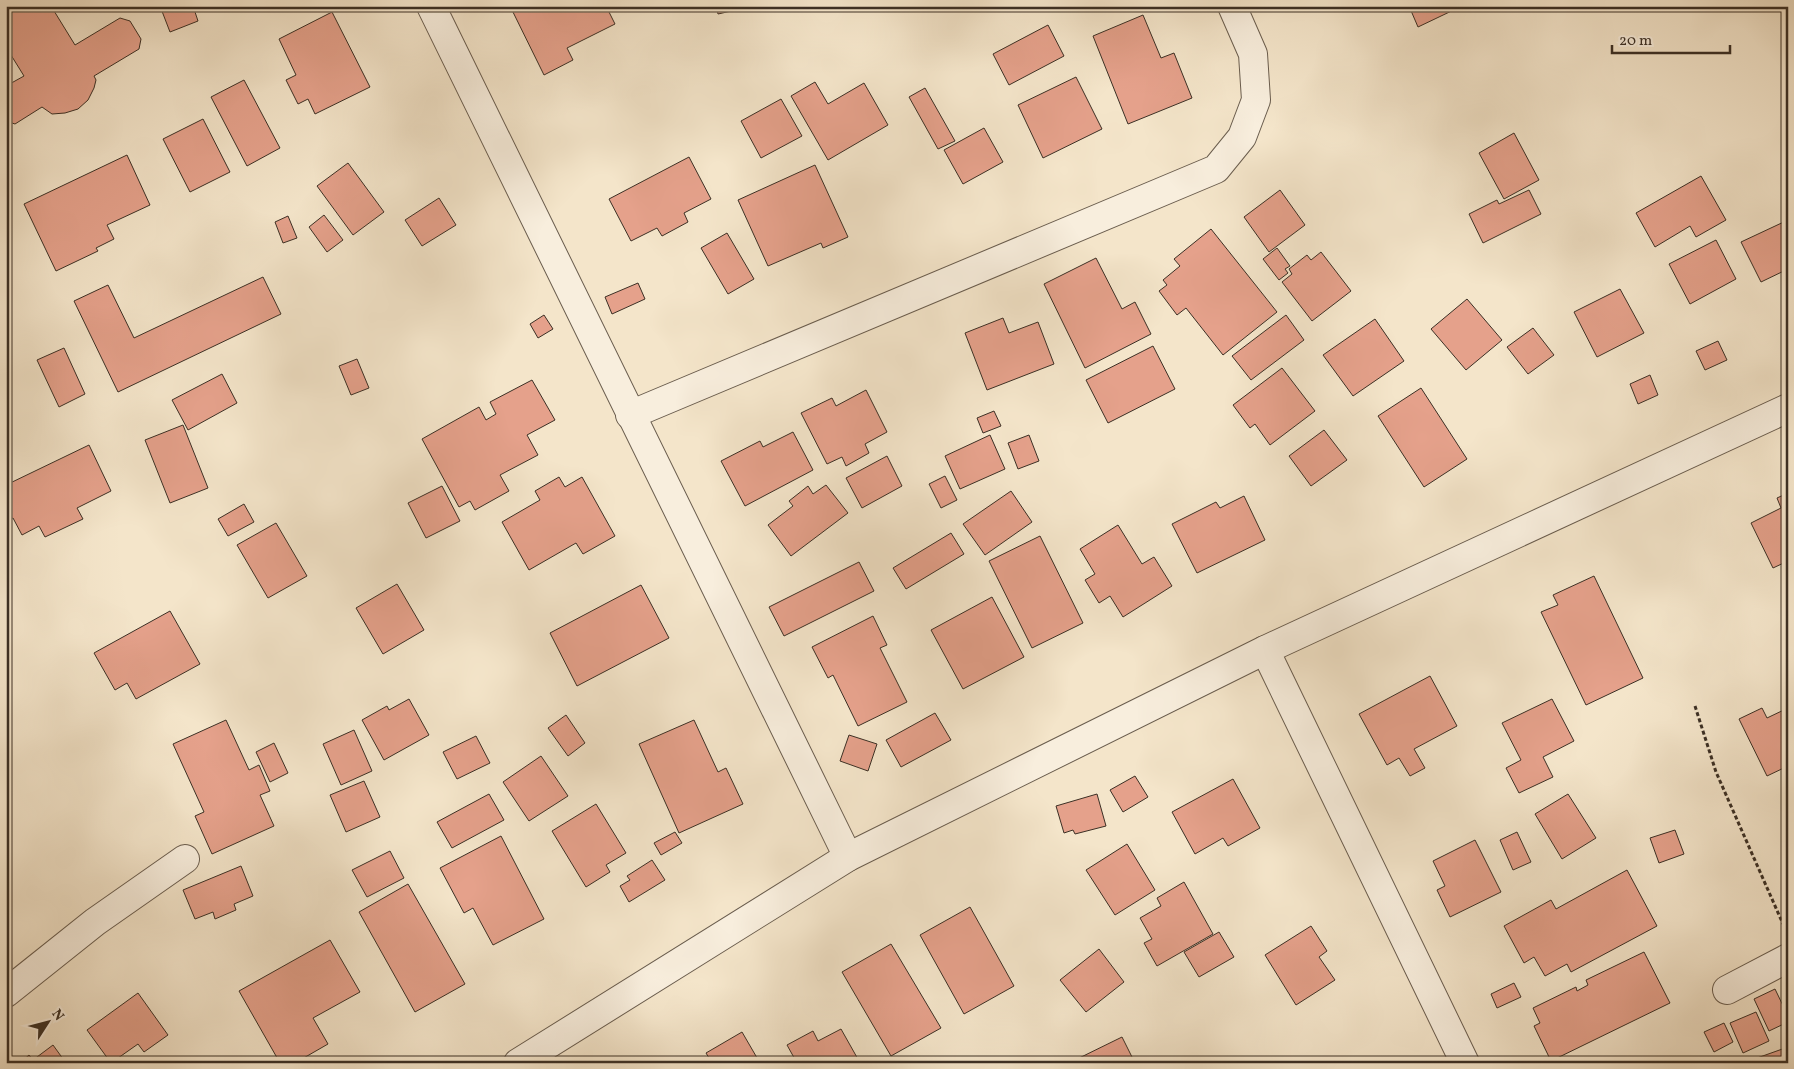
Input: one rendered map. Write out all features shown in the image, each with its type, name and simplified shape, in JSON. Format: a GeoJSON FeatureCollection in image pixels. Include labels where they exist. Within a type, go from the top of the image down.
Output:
{"type":"FeatureCollection","features":[{"type":"Feature","properties":{"kind":"street"},"geometry":{"type":"LineString","coordinates":[[431,6],[630,416],[848,857]]}},
{"type":"Feature","properties":{"kind":"street"},"geometry":{"type":"LineString","coordinates":[[630,416],[1216,169],[1242,137],[1256,100],[1252,54],[1232,6]]}},
{"type":"Feature","properties":{"kind":"street"},"geometry":{"type":"LineString","coordinates":[[518,1063],[848,857],[1265,650],[1788,408]]}},
{"type":"Feature","properties":{"kind":"street"},"geometry":{"type":"LineString","coordinates":[[1265,650],[1465,1063]]}},
{"type":"Feature","properties":{"kind":"street"},"geometry":{"type":"LineString","coordinates":[[6,993],[94,922],[185,859]]}},
{"type":"Feature","properties":{"kind":"street"},"geometry":{"type":"LineString","coordinates":[[1727,990],[1788,958]]}},
{"type":"Feature","properties":{"kind":"path"},"geometry":{"type":"LineString","coordinates":[[1695,706],[1716,772],[1784,928]]}},
{"type":"Feature","properties":{"kind":"building"},"geometry":{"type":"Polygon","coordinates":[[[6,6],[51,6],[75,45],[120,18],[130,21],[141,39],[139,49],[94,76],[96,80],[94,88],[88,100],[78,109],[52,114],[42,107],[15,124],[6,121],[6,86],[24,76],[6,47],[6,6]]]}},
{"type":"Feature","properties":{"kind":"building"},"geometry":{"type":"Polygon","coordinates":[[[160,6],[193,6],[198,21],[170,32],[160,6]]]}},
{"type":"Feature","properties":{"kind":"building"},"geometry":{"type":"Polygon","coordinates":[[[510,6],[606,6],[615,24],[567,48],[573,60],[544,75],[510,6]]]}},
{"type":"Feature","properties":{"kind":"building"},"geometry":{"type":"Polygon","coordinates":[[[716,6],[739,6],[740,9],[718,14],[716,6]]]}},
{"type":"Feature","properties":{"kind":"building"},"geometry":{"type":"Polygon","coordinates":[[[1409,6],[1462,6],[1418,27],[1409,6]]]}},
{"type":"Feature","properties":{"kind":"building"},"geometry":{"type":"Polygon","coordinates":[[[332,12],[370,87],[315,114],[308,99],[298,104],[286,80],[296,75],[279,39],[332,12]]]}},
{"type":"Feature","properties":{"kind":"building"},"geometry":{"type":"Polygon","coordinates":[[[1143,15],[1161,58],[1174,53],[1192,98],[1128,124],[1093,36],[1143,15]]]}},
{"type":"Feature","properties":{"kind":"building"},"geometry":{"type":"Polygon","coordinates":[[[1048,25],[1064,56],[1009,85],[993,54],[1048,25]]]}},
{"type":"Feature","properties":{"kind":"building"},"geometry":{"type":"Polygon","coordinates":[[[1076,77],[1102,129],[1043,158],[1018,105],[1076,77]]]}},
{"type":"Feature","properties":{"kind":"building"},"geometry":{"type":"Polygon","coordinates":[[[244,80],[280,148],[247,166],[211,97],[244,80]]]}},
{"type":"Feature","properties":{"kind":"building"},"geometry":{"type":"Polygon","coordinates":[[[815,82],[828,104],[864,83],[888,125],[828,160],[791,96],[815,82]]]}},
{"type":"Feature","properties":{"kind":"building"},"geometry":{"type":"Polygon","coordinates":[[[925,88],[955,141],[938,149],[909,97],[925,88]]]}},
{"type":"Feature","properties":{"kind":"building"},"geometry":{"type":"Polygon","coordinates":[[[781,99],[802,136],[761,158],[741,121],[781,99]]]}},
{"type":"Feature","properties":{"kind":"building"},"geometry":{"type":"Polygon","coordinates":[[[203,119],[230,172],[190,192],[163,139],[203,119]]]}},
{"type":"Feature","properties":{"kind":"building"},"geometry":{"type":"Polygon","coordinates":[[[984,128],[1003,162],[963,184],[944,150],[984,128]]]}},
{"type":"Feature","properties":{"kind":"building"},"geometry":{"type":"Polygon","coordinates":[[[1514,133],[1539,180],[1504,199],[1479,153],[1514,133]]]}},
{"type":"Feature","properties":{"kind":"building"},"geometry":{"type":"Polygon","coordinates":[[[127,155],[150,205],[107,225],[114,239],[96,248],[98,251],[56,271],[24,204],[127,155]]]}},
{"type":"Feature","properties":{"kind":"building"},"geometry":{"type":"Polygon","coordinates":[[[689,157],[711,199],[684,213],[688,222],[662,236],[657,228],[631,241],[609,199],[689,157]]]}},
{"type":"Feature","properties":{"kind":"building"},"geometry":{"type":"Polygon","coordinates":[[[348,163],[384,212],[353,235],[317,186],[348,163]]]}},
{"type":"Feature","properties":{"kind":"building"},"geometry":{"type":"Polygon","coordinates":[[[815,165],[848,237],[823,248],[821,243],[768,266],[738,200],[815,165]]]}},
{"type":"Feature","properties":{"kind":"building"},"geometry":{"type":"Polygon","coordinates":[[[1701,176],[1726,220],[1696,237],[1690,226],[1655,247],[1636,213],[1701,176]]]}},
{"type":"Feature","properties":{"kind":"building"},"geometry":{"type":"Polygon","coordinates":[[[1280,190],[1305,225],[1269,252],[1244,217],[1280,190]]]}},
{"type":"Feature","properties":{"kind":"building"},"geometry":{"type":"Polygon","coordinates":[[[1529,190],[1541,214],[1483,243],[1469,214],[1497,200],[1499,204],[1529,190]]]}},
{"type":"Feature","properties":{"kind":"building"},"geometry":{"type":"Polygon","coordinates":[[[439,198],[456,225],[422,246],[405,220],[439,198]]]}},
{"type":"Feature","properties":{"kind":"building"},"geometry":{"type":"Polygon","coordinates":[[[324,215],[343,240],[327,252],[309,227],[324,215]]]}},
{"type":"Feature","properties":{"kind":"building"},"geometry":{"type":"Polygon","coordinates":[[[288,216],[297,238],[283,243],[275,222],[288,216]]]}},
{"type":"Feature","properties":{"kind":"building"},"geometry":{"type":"Polygon","coordinates":[[[1788,220],[1788,269],[1761,282],[1741,242],[1788,220]]]}},
{"type":"Feature","properties":{"kind":"building"},"geometry":{"type":"Polygon","coordinates":[[[1211,229],[1277,312],[1223,355],[1186,308],[1177,315],[1159,291],[1167,285],[1163,280],[1180,266],[1174,259],[1211,229]]]}},
{"type":"Feature","properties":{"kind":"building"},"geometry":{"type":"Polygon","coordinates":[[[727,233],[754,279],[728,294],[701,248],[727,233]]]}},
{"type":"Feature","properties":{"kind":"building"},"geometry":{"type":"Polygon","coordinates":[[[1716,240],[1736,279],[1690,304],[1669,264],[1716,240]]]}},
{"type":"Feature","properties":{"kind":"building"},"geometry":{"type":"Polygon","coordinates":[[[1277,248],[1290,266],[1285,269],[1288,273],[1279,280],[1263,259],[1277,248]]]}},
{"type":"Feature","properties":{"kind":"building"},"geometry":{"type":"Polygon","coordinates":[[[1321,252],[1351,291],[1312,321],[1282,282],[1292,274],[1289,269],[1307,255],[1311,260],[1321,252]]]}},
{"type":"Feature","properties":{"kind":"building"},"geometry":{"type":"Polygon","coordinates":[[[1096,258],[1122,309],[1135,302],[1151,334],[1085,368],[1044,284],[1096,258]]]}},
{"type":"Feature","properties":{"kind":"building"},"geometry":{"type":"Polygon","coordinates":[[[263,277],[281,314],[118,392],[74,301],[108,285],[134,338],[263,277]]]}},
{"type":"Feature","properties":{"kind":"building"},"geometry":{"type":"Polygon","coordinates":[[[638,283],[645,299],[612,314],[605,297],[638,283]]]}},
{"type":"Feature","properties":{"kind":"building"},"geometry":{"type":"Polygon","coordinates":[[[1620,289],[1644,333],[1597,357],[1574,312],[1620,289]]]}},
{"type":"Feature","properties":{"kind":"building"},"geometry":{"type":"Polygon","coordinates":[[[1467,299],[1502,340],[1466,370],[1431,329],[1467,299]]]}},
{"type":"Feature","properties":{"kind":"building"},"geometry":{"type":"Polygon","coordinates":[[[544,315],[553,329],[538,338],[530,324],[544,315]]]}},
{"type":"Feature","properties":{"kind":"building"},"geometry":{"type":"Polygon","coordinates":[[[1286,315],[1304,340],[1251,380],[1232,356],[1286,315]]]}},
{"type":"Feature","properties":{"kind":"building"},"geometry":{"type":"Polygon","coordinates":[[[1003,318],[1009,333],[1038,322],[1054,364],[987,390],[965,333],[1003,318]]]}},
{"type":"Feature","properties":{"kind":"building"},"geometry":{"type":"Polygon","coordinates":[[[1375,319],[1404,361],[1353,396],[1323,355],[1375,319]]]}},
{"type":"Feature","properties":{"kind":"building"},"geometry":{"type":"Polygon","coordinates":[[[1533,328],[1554,355],[1528,374],[1507,347],[1533,328]]]}},
{"type":"Feature","properties":{"kind":"building"},"geometry":{"type":"Polygon","coordinates":[[[1718,341],[1727,360],[1705,370],[1696,351],[1718,341]]]}},
{"type":"Feature","properties":{"kind":"building"},"geometry":{"type":"Polygon","coordinates":[[[1153,346],[1175,389],[1108,423],[1086,380],[1153,346]]]}},
{"type":"Feature","properties":{"kind":"building"},"geometry":{"type":"Polygon","coordinates":[[[64,348],[85,394],[59,407],[37,360],[64,348]]]}},
{"type":"Feature","properties":{"kind":"building"},"geometry":{"type":"Polygon","coordinates":[[[357,359],[369,388],[351,395],[339,366],[357,359]]]}},
{"type":"Feature","properties":{"kind":"building"},"geometry":{"type":"Polygon","coordinates":[[[1282,368],[1315,411],[1270,445],[1255,424],[1250,428],[1233,405],[1282,368]]]}},
{"type":"Feature","properties":{"kind":"building"},"geometry":{"type":"Polygon","coordinates":[[[222,374],[237,403],[188,430],[172,400],[222,374]]]}},
{"type":"Feature","properties":{"kind":"building"},"geometry":{"type":"Polygon","coordinates":[[[1650,375],[1658,395],[1638,404],[1630,384],[1650,375]]]}},
{"type":"Feature","properties":{"kind":"building"},"geometry":{"type":"Polygon","coordinates":[[[532,380],[555,420],[527,435],[538,455],[500,475],[509,491],[475,510],[470,501],[459,507],[422,439],[479,407],[486,420],[496,414],[490,402],[532,380]]]}},
{"type":"Feature","properties":{"kind":"building"},"geometry":{"type":"Polygon","coordinates":[[[1421,388],[1467,459],[1424,487],[1378,416],[1421,388]]]}},
{"type":"Feature","properties":{"kind":"building"},"geometry":{"type":"Polygon","coordinates":[[[866,390],[887,432],[865,444],[869,453],[846,466],[842,457],[827,464],[801,413],[832,398],[836,406],[866,390]]]}},
{"type":"Feature","properties":{"kind":"building"},"geometry":{"type":"Polygon","coordinates":[[[994,411],[1001,426],[983,433],[977,418],[994,411]]]}},
{"type":"Feature","properties":{"kind":"building"},"geometry":{"type":"Polygon","coordinates":[[[183,425],[208,488],[170,503],[145,440],[183,425]]]}},
{"type":"Feature","properties":{"kind":"building"},"geometry":{"type":"Polygon","coordinates":[[[1324,430],[1347,460],[1311,486],[1289,456],[1324,430]]]}},
{"type":"Feature","properties":{"kind":"building"},"geometry":{"type":"Polygon","coordinates":[[[793,432],[813,470],[745,506],[721,461],[760,441],[763,447],[793,432]]]}},
{"type":"Feature","properties":{"kind":"building"},"geometry":{"type":"Polygon","coordinates":[[[990,435],[1005,469],[960,489],[945,456],[990,435]]]}},
{"type":"Feature","properties":{"kind":"building"},"geometry":{"type":"Polygon","coordinates":[[[1029,435],[1039,461],[1018,469],[1008,443],[1029,435]]]}},
{"type":"Feature","properties":{"kind":"building"},"geometry":{"type":"Polygon","coordinates":[[[89,445],[111,491],[77,508],[83,519],[45,537],[39,526],[22,535],[13,518],[6,521],[6,485],[89,445]]]}},
{"type":"Feature","properties":{"kind":"building"},"geometry":{"type":"Polygon","coordinates":[[[887,456],[902,486],[862,508],[846,478],[887,456]]]}},
{"type":"Feature","properties":{"kind":"building"},"geometry":{"type":"Polygon","coordinates":[[[945,476],[957,500],[941,508],[929,484],[945,476]]]}},
{"type":"Feature","properties":{"kind":"building"},"geometry":{"type":"Polygon","coordinates":[[[559,477],[565,487],[582,477],[615,536],[583,554],[576,543],[529,570],[502,522],[540,500],[535,491],[559,477]]]}},
{"type":"Feature","properties":{"kind":"building"},"geometry":{"type":"Polygon","coordinates":[[[826,485],[848,513],[791,556],[768,525],[793,506],[789,501],[808,486],[813,494],[826,485]]]}},
{"type":"Feature","properties":{"kind":"building"},"geometry":{"type":"Polygon","coordinates":[[[442,486],[460,521],[426,538],[408,503],[442,486]]]}},
{"type":"Feature","properties":{"kind":"building"},"geometry":{"type":"Polygon","coordinates":[[[1011,491],[1032,522],[985,555],[963,524],[1011,491]]]}},
{"type":"Feature","properties":{"kind":"building"},"geometry":{"type":"Polygon","coordinates":[[[1788,493],[1788,561],[1773,568],[1751,523],[1781,508],[1777,498],[1788,493]]]}},
{"type":"Feature","properties":{"kind":"building"},"geometry":{"type":"Polygon","coordinates":[[[1244,496],[1265,540],[1197,573],[1172,524],[1216,502],[1220,508],[1244,496]]]}},
{"type":"Feature","properties":{"kind":"building"},"geometry":{"type":"Polygon","coordinates":[[[244,504],[254,522],[228,536],[218,519],[244,504]]]}},
{"type":"Feature","properties":{"kind":"building"},"geometry":{"type":"Polygon","coordinates":[[[276,523],[307,576],[268,598],[237,545],[276,523]]]}},
{"type":"Feature","properties":{"kind":"building"},"geometry":{"type":"Polygon","coordinates":[[[1118,525],[1142,564],[1154,557],[1172,586],[1123,617],[1110,596],[1099,603],[1085,580],[1095,574],[1080,549],[1118,525]]]}},
{"type":"Feature","properties":{"kind":"building"},"geometry":{"type":"Polygon","coordinates":[[[951,533],[964,554],[906,589],[893,568],[951,533]]]}},
{"type":"Feature","properties":{"kind":"building"},"geometry":{"type":"Polygon","coordinates":[[[1040,536],[1083,623],[1032,648],[989,561],[1040,536]]]}},
{"type":"Feature","properties":{"kind":"building"},"geometry":{"type":"Polygon","coordinates":[[[859,562],[874,591],[784,636],[769,607],[859,562]]]}},
{"type":"Feature","properties":{"kind":"building"},"geometry":{"type":"Polygon","coordinates":[[[1594,576],[1643,678],[1586,705],[1541,612],[1558,605],[1553,595],[1594,576]]]}},
{"type":"Feature","properties":{"kind":"building"},"geometry":{"type":"Polygon","coordinates":[[[397,584],[424,630],[383,654],[356,608],[397,584]]]}},
{"type":"Feature","properties":{"kind":"building"},"geometry":{"type":"Polygon","coordinates":[[[641,585],[669,638],[577,686],[550,633],[641,585]]]}},
{"type":"Feature","properties":{"kind":"building"},"geometry":{"type":"Polygon","coordinates":[[[992,597],[1024,657],[963,689],[931,630],[992,597]]]}},
{"type":"Feature","properties":{"kind":"building"},"geometry":{"type":"Polygon","coordinates":[[[170,611],[200,664],[136,699],[127,683],[115,690],[94,653],[170,611]]]}},
{"type":"Feature","properties":{"kind":"building"},"geometry":{"type":"Polygon","coordinates":[[[873,616],[887,645],[880,648],[907,702],[858,726],[833,675],[828,678],[812,647],[873,616]]]}},
{"type":"Feature","properties":{"kind":"building"},"geometry":{"type":"Polygon","coordinates":[[[1430,676],[1457,726],[1414,749],[1425,768],[1410,776],[1399,758],[1387,765],[1359,714],[1430,676]]]}},
{"type":"Feature","properties":{"kind":"building"},"geometry":{"type":"Polygon","coordinates":[[[409,699],[429,735],[384,760],[362,720],[387,706],[389,710],[409,699]]]}},
{"type":"Feature","properties":{"kind":"building"},"geometry":{"type":"Polygon","coordinates":[[[1552,699],[1574,741],[1543,757],[1553,777],[1519,793],[1506,768],[1521,760],[1502,723],[1552,699]]]}},
{"type":"Feature","properties":{"kind":"building"},"geometry":{"type":"Polygon","coordinates":[[[1762,708],[1767,718],[1788,708],[1788,766],[1767,776],[1739,719],[1762,708]]]}},
{"type":"Feature","properties":{"kind":"building"},"geometry":{"type":"Polygon","coordinates":[[[935,713],[951,740],[901,767],[886,740],[935,713]]]}},
{"type":"Feature","properties":{"kind":"building"},"geometry":{"type":"Polygon","coordinates":[[[566,715],[585,743],[568,756],[548,728],[566,715]]]}},
{"type":"Feature","properties":{"kind":"building"},"geometry":{"type":"Polygon","coordinates":[[[226,720],[249,770],[259,765],[270,791],[260,795],[274,826],[212,854],[195,816],[204,812],[173,744],[226,720]]]}},
{"type":"Feature","properties":{"kind":"building"},"geometry":{"type":"Polygon","coordinates":[[[694,720],[718,772],[726,768],[743,804],[679,833],[639,744],[694,720]]]}},
{"type":"Feature","properties":{"kind":"building"},"geometry":{"type":"Polygon","coordinates":[[[354,730],[372,771],[341,785],[323,744],[354,730]]]}},
{"type":"Feature","properties":{"kind":"building"},"geometry":{"type":"Polygon","coordinates":[[[849,735],[877,744],[868,771],[840,761],[849,735]]]}},
{"type":"Feature","properties":{"kind":"building"},"geometry":{"type":"Polygon","coordinates":[[[476,736],[490,763],[457,779],[443,752],[476,736]]]}},
{"type":"Feature","properties":{"kind":"building"},"geometry":{"type":"Polygon","coordinates":[[[274,743],[288,773],[270,782],[256,752],[274,743]]]}},
{"type":"Feature","properties":{"kind":"building"},"geometry":{"type":"Polygon","coordinates":[[[541,756],[568,796],[529,821],[503,782],[541,756]]]}},
{"type":"Feature","properties":{"kind":"building"},"geometry":{"type":"Polygon","coordinates":[[[1135,776],[1148,797],[1123,812],[1110,790],[1135,776]]]}},
{"type":"Feature","properties":{"kind":"building"},"geometry":{"type":"Polygon","coordinates":[[[1233,779],[1260,828],[1228,846],[1223,838],[1195,854],[1172,812],[1233,779]]]}},
{"type":"Feature","properties":{"kind":"building"},"geometry":{"type":"Polygon","coordinates":[[[364,781],[380,817],[346,832],[330,795],[364,781]]]}},
{"type":"Feature","properties":{"kind":"building"},"geometry":{"type":"Polygon","coordinates":[[[489,794],[504,820],[452,848],[437,822],[489,794]]]}},
{"type":"Feature","properties":{"kind":"building"},"geometry":{"type":"Polygon","coordinates":[[[1097,794],[1106,826],[1075,834],[1073,830],[1064,833],[1056,806],[1097,794]]]}},
{"type":"Feature","properties":{"kind":"building"},"geometry":{"type":"Polygon","coordinates":[[[1568,794],[1596,838],[1562,859],[1535,814],[1568,794]]]}},
{"type":"Feature","properties":{"kind":"building"},"geometry":{"type":"Polygon","coordinates":[[[596,804],[626,853],[606,865],[610,872],[586,887],[552,831],[596,804]]]}},
{"type":"Feature","properties":{"kind":"building"},"geometry":{"type":"Polygon","coordinates":[[[1675,830],[1684,854],[1659,863],[1650,838],[1675,830]]]}},
{"type":"Feature","properties":{"kind":"building"},"geometry":{"type":"Polygon","coordinates":[[[675,832],[682,843],[661,855],[654,843],[675,832]]]}},
{"type":"Feature","properties":{"kind":"building"},"geometry":{"type":"Polygon","coordinates":[[[1517,832],[1531,862],[1513,870],[1500,840],[1517,832]]]}},
{"type":"Feature","properties":{"kind":"building"},"geometry":{"type":"Polygon","coordinates":[[[501,836],[544,919],[493,945],[473,908],[464,913],[440,868],[501,836]]]}},
{"type":"Feature","properties":{"kind":"building"},"geometry":{"type":"Polygon","coordinates":[[[1475,840],[1501,892],[1450,917],[1437,890],[1445,886],[1433,861],[1475,840]]]}},
{"type":"Feature","properties":{"kind":"building"},"geometry":{"type":"Polygon","coordinates":[[[1127,844],[1155,890],[1115,915],[1086,870],[1127,844]]]}},
{"type":"Feature","properties":{"kind":"building"},"geometry":{"type":"Polygon","coordinates":[[[390,851],[404,878],[367,897],[352,870],[390,851]]]}},
{"type":"Feature","properties":{"kind":"building"},"geometry":{"type":"Polygon","coordinates":[[[652,860],[665,880],[629,902],[620,886],[630,880],[627,876],[652,860]]]}},
{"type":"Feature","properties":{"kind":"building"},"geometry":{"type":"Polygon","coordinates":[[[241,866],[253,896],[234,904],[236,910],[215,919],[213,912],[195,919],[183,890],[241,866]]]}},
{"type":"Feature","properties":{"kind":"building"},"geometry":{"type":"Polygon","coordinates":[[[1627,870],[1657,926],[1571,972],[1567,964],[1545,976],[1534,957],[1524,963],[1504,926],[1551,900],[1556,909],[1627,870]]]}},
{"type":"Feature","properties":{"kind":"building"},"geometry":{"type":"Polygon","coordinates":[[[1184,882],[1213,934],[1157,966],[1144,943],[1152,939],[1140,918],[1161,906],[1157,898],[1184,882]]]}},
{"type":"Feature","properties":{"kind":"building"},"geometry":{"type":"Polygon","coordinates":[[[408,884],[465,984],[415,1012],[359,912],[408,884]]]}},
{"type":"Feature","properties":{"kind":"building"},"geometry":{"type":"Polygon","coordinates":[[[970,907],[1014,986],[964,1014],[920,935],[970,907]]]}},
{"type":"Feature","properties":{"kind":"building"},"geometry":{"type":"Polygon","coordinates":[[[1311,926],[1327,951],[1319,957],[1335,980],[1296,1005],[1265,955],[1311,926]]]}},
{"type":"Feature","properties":{"kind":"building"},"geometry":{"type":"Polygon","coordinates":[[[1219,932],[1234,957],[1199,977],[1184,952],[1219,932]]]}},
{"type":"Feature","properties":{"kind":"building"},"geometry":{"type":"Polygon","coordinates":[[[330,940],[360,992],[313,1018],[328,1044],[295,1063],[280,1063],[239,991],[330,940]]]}},
{"type":"Feature","properties":{"kind":"building"},"geometry":{"type":"Polygon","coordinates":[[[891,944],[941,1028],[891,1056],[842,972],[891,944]]]}},
{"type":"Feature","properties":{"kind":"building"},"geometry":{"type":"Polygon","coordinates":[[[1099,949],[1124,982],[1086,1012],[1060,980],[1099,949]]]}},
{"type":"Feature","properties":{"kind":"building"},"geometry":{"type":"Polygon","coordinates":[[[1644,952],[1670,1003],[1551,1061],[1534,1026],[1540,1023],[1533,1008],[1576,987],[1577,991],[1588,985],[1586,980],[1644,952]]]}},
{"type":"Feature","properties":{"kind":"building"},"geometry":{"type":"Polygon","coordinates":[[[1514,983],[1521,997],[1497,1008],[1491,994],[1514,983]]]}},
{"type":"Feature","properties":{"kind":"building"},"geometry":{"type":"Polygon","coordinates":[[[1775,989],[1788,1016],[1788,1022],[1769,1031],[1754,999],[1775,989]]]}},
{"type":"Feature","properties":{"kind":"building"},"geometry":{"type":"Polygon","coordinates":[[[138,993],[168,1035],[144,1052],[138,1044],[111,1063],[87,1030],[138,993]]]}},
{"type":"Feature","properties":{"kind":"building"},"geometry":{"type":"Polygon","coordinates":[[[1756,1012],[1769,1041],[1743,1053],[1730,1023],[1756,1012]]]}},
{"type":"Feature","properties":{"kind":"building"},"geometry":{"type":"Polygon","coordinates":[[[1724,1023],[1733,1042],[1714,1052],[1704,1032],[1724,1023]]]}},
{"type":"Feature","properties":{"kind":"building"},"geometry":{"type":"Polygon","coordinates":[[[841,1029],[859,1061],[855,1063],[797,1063],[787,1045],[813,1031],[818,1041],[841,1029]]]}},
{"type":"Feature","properties":{"kind":"building"},"geometry":{"type":"Polygon","coordinates":[[[742,1032],[760,1063],[712,1063],[706,1053],[742,1032]]]}},
{"type":"Feature","properties":{"kind":"building"},"geometry":{"type":"Polygon","coordinates":[[[1122,1037],[1135,1063],[1069,1063],[1122,1037]]]}},
{"type":"Feature","properties":{"kind":"building"},"geometry":{"type":"Polygon","coordinates":[[[53,1045],[66,1063],[20,1063],[29,1055],[33,1060],[53,1045]]]}},
{"type":"Feature","properties":{"kind":"building"},"geometry":{"type":"Polygon","coordinates":[[[1788,1047],[1788,1063],[1743,1063],[1788,1047]]]}}]}
